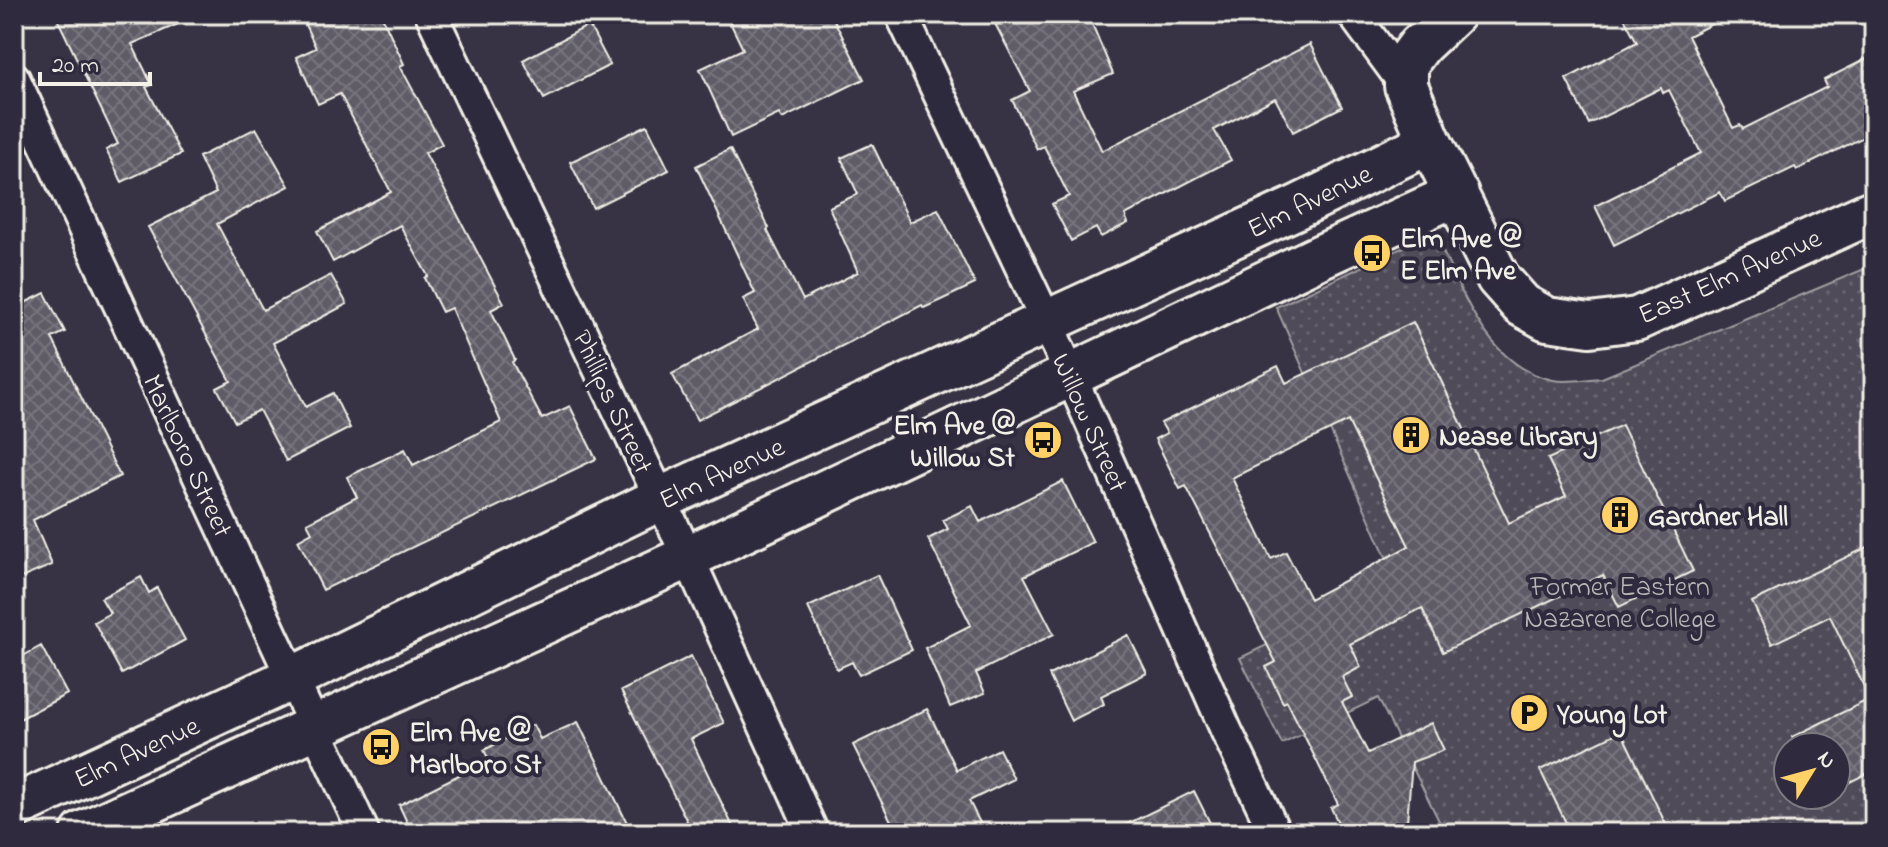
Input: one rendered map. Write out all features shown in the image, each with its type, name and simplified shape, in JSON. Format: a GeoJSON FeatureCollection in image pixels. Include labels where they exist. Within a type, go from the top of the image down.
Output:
{"type":"FeatureCollection","features":[{"type":"Feature","properties":{"kind":"street","name":"Phillips Street"},"geometry":{"type":"LineString","coordinates":[[431,14],[688,557],[813,833]]}},
{"type":"Feature","properties":{"kind":"street","name":"Willow Street"},"geometry":{"type":"LineString","coordinates":[[901,14],[1047,322],[1226,730],[1275,833]]}},
{"type":"Feature","properties":{"kind":"street"},"geometry":{"type":"LineString","coordinates":[[1353,14],[1406,86]]}},
{"type":"Feature","properties":{"kind":"street"},"geometry":{"type":"LineString","coordinates":[[1406,86],[1406,64],[1420,45],[1453,14]]}},
{"type":"Feature","properties":{"kind":"street","name":"Marlboro Street"},"geometry":{"type":"LineString","coordinates":[[14,78],[364,833]]}},
{"type":"Feature","properties":{"kind":"street","name":"East Elm Avenue"},"geometry":{"type":"LineString","coordinates":[[1406,86],[1430,142],[1498,278],[1522,305],[1547,319],[1590,325],[1637,319],[1874,211]]}},
{"type":"Feature","properties":{"kind":"street","name":"Elm Avenue"},"geometry":{"type":"LineString","coordinates":[[14,807],[293,678],[660,499],[1293,209],[1430,142]]}},
{"type":"Feature","properties":{"kind":"street","name":"Elm Avenue"},"geometry":{"type":"LineString","coordinates":[[83,833],[688,557],[1457,194]]}},
{"type":"Feature","properties":{"kind":"green space","name":"Former Eastern Nazarene College"},"geometry":{"type":"Polygon","coordinates":[[[1434,233],[1466,300],[1493,342],[1510,359],[1530,372],[1553,380],[1571,381],[1602,378],[1874,265],[1874,833],[1445,833],[1378,698],[1282,744],[1240,658],[1397,582],[1276,307],[1434,233]]]}},
{"type":"Feature","properties":{"kind":"building"},"geometry":{"type":"Polygon","coordinates":[[[55,14],[201,14],[132,44],[152,85],[146,87],[181,154],[122,182],[106,150],[118,144],[55,14]]]}},
{"type":"Feature","properties":{"kind":"building"},"geometry":{"type":"Polygon","coordinates":[[[300,14],[381,14],[404,64],[400,66],[442,144],[425,153],[504,303],[491,310],[515,360],[512,362],[542,419],[570,406],[596,459],[323,590],[298,540],[312,532],[307,523],[357,497],[347,477],[405,449],[413,465],[501,422],[451,308],[442,312],[425,278],[428,276],[400,225],[333,262],[317,231],[391,192],[340,94],[318,104],[296,57],[316,48],[300,14]]]}},
{"type":"Feature","properties":{"kind":"building"},"geometry":{"type":"Polygon","coordinates":[[[726,14],[831,14],[864,79],[782,119],[779,114],[731,137],[700,69],[743,49],[726,14]]]}},
{"type":"Feature","properties":{"kind":"building"},"geometry":{"type":"Polygon","coordinates":[[[990,14],[1088,14],[1113,74],[1073,91],[1102,151],[1310,44],[1342,107],[1293,132],[1275,98],[1214,130],[1231,160],[1125,215],[1128,223],[1101,237],[1096,228],[1071,241],[1052,204],[1069,196],[1044,146],[1037,149],[1012,100],[1030,91],[990,14]]]}},
{"type":"Feature","properties":{"kind":"building"},"geometry":{"type":"Polygon","coordinates":[[[1622,14],[1731,14],[1688,36],[1733,128],[1740,125],[1743,129],[1827,87],[1824,80],[1874,55],[1874,132],[1725,201],[1720,192],[1614,245],[1595,206],[1701,153],[1669,90],[1663,93],[1661,88],[1589,124],[1566,79],[1637,42],[1622,14]]]}},
{"type":"Feature","properties":{"kind":"building"},"geometry":{"type":"Polygon","coordinates":[[[589,25],[610,65],[544,99],[523,60],[589,25]]]}},
{"type":"Feature","properties":{"kind":"building"},"geometry":{"type":"Polygon","coordinates":[[[647,125],[669,170],[593,208],[570,162],[647,125]]]}},
{"type":"Feature","properties":{"kind":"building"},"geometry":{"type":"Polygon","coordinates":[[[256,128],[289,186],[217,224],[263,310],[331,275],[347,304],[273,343],[306,407],[333,393],[350,428],[286,461],[259,410],[235,422],[217,388],[231,381],[148,227],[216,193],[199,157],[256,128]]]}},
{"type":"Feature","properties":{"kind":"building"},"geometry":{"type":"Polygon","coordinates":[[[872,144],[910,222],[938,209],[975,284],[924,308],[922,305],[697,420],[672,374],[758,329],[743,299],[755,293],[696,166],[730,149],[803,300],[858,272],[829,207],[858,194],[841,158],[872,144]]]}},
{"type":"Feature","properties":{"kind":"building"},"geometry":{"type":"Polygon","coordinates":[[[45,293],[65,332],[52,338],[120,476],[33,520],[52,565],[14,581],[14,308],[45,293]]]}},
{"type":"Feature","properties":{"kind":"building"},"geometry":{"type":"Polygon","coordinates":[[[1413,322],[1509,523],[1566,496],[1548,459],[1622,425],[1693,571],[1619,607],[1603,575],[1443,652],[1422,608],[1350,644],[1361,667],[1342,677],[1352,697],[1342,702],[1368,753],[1431,723],[1444,750],[1412,762],[1406,833],[1343,833],[1331,808],[1338,804],[1287,701],[1283,703],[1266,667],[1276,662],[1186,486],[1180,489],[1155,439],[1167,433],[1161,423],[1278,366],[1286,383],[1413,322]],[[1348,421],[1232,478],[1271,559],[1286,552],[1310,599],[1409,546],[1348,421]]]}},
{"type":"Feature","properties":{"kind":"building"},"geometry":{"type":"Polygon","coordinates":[[[1063,481],[1093,542],[1024,576],[1054,634],[976,673],[985,693],[950,707],[925,648],[971,625],[928,539],[948,529],[943,520],[972,506],[980,522],[1063,481]]]}},
{"type":"Feature","properties":{"kind":"building"},"geometry":{"type":"Polygon","coordinates":[[[1874,544],[1874,770],[1852,781],[1852,731],[1804,731],[1870,699],[1830,616],[1772,644],[1752,602],[1874,544]]]}},
{"type":"Feature","properties":{"kind":"building"},"geometry":{"type":"Polygon","coordinates":[[[877,575],[912,650],[859,675],[852,662],[837,669],[808,607],[877,575]]]}},
{"type":"Feature","properties":{"kind":"building"},"geometry":{"type":"Polygon","coordinates":[[[141,577],[149,593],[157,588],[185,640],[122,674],[94,622],[110,613],[101,598],[141,577]]]}},
{"type":"Feature","properties":{"kind":"building"},"geometry":{"type":"Polygon","coordinates":[[[1128,635],[1147,673],[1101,696],[1104,704],[1071,721],[1049,675],[1128,635]]]}},
{"type":"Feature","properties":{"kind":"building"},"geometry":{"type":"Polygon","coordinates":[[[41,646],[67,694],[14,722],[14,661],[41,646]]]}},
{"type":"Feature","properties":{"kind":"building"},"geometry":{"type":"Polygon","coordinates":[[[691,656],[724,723],[691,739],[736,833],[693,833],[621,691],[691,656]]]}},
{"type":"Feature","properties":{"kind":"building"},"geometry":{"type":"Polygon","coordinates":[[[927,709],[957,770],[999,749],[1014,779],[969,801],[985,833],[897,833],[853,745],[927,709]]]}},
{"type":"Feature","properties":{"kind":"building"},"geometry":{"type":"Polygon","coordinates":[[[578,722],[632,833],[412,833],[399,805],[489,760],[484,750],[533,725],[540,739],[578,722]]]}},
{"type":"Feature","properties":{"kind":"building"},"geometry":{"type":"Polygon","coordinates":[[[1621,731],[1670,833],[1571,833],[1540,770],[1621,731]]]}},
{"type":"Feature","properties":{"kind":"building"},"geometry":{"type":"Polygon","coordinates":[[[1194,791],[1215,833],[1109,833],[1194,791]]]}},
{"type":"Feature","properties":{"kind":"place","name":"Elm Ave @ E Elm Ave"},"geometry":{"type":"Point","coordinates":[1372,253]}},
{"type":"Feature","properties":{"kind":"place","name":"Nease Library"},"geometry":{"type":"Point","coordinates":[1411,435]}},
{"type":"Feature","properties":{"kind":"place","name":"Elm Ave @ Willow St"},"geometry":{"type":"Point","coordinates":[1043,440]}},
{"type":"Feature","properties":{"kind":"place","name":"Gardner Hall"},"geometry":{"type":"Point","coordinates":[1620,515]}},
{"type":"Feature","properties":{"kind":"place","name":"Young Lot"},"geometry":{"type":"Point","coordinates":[1529,713]}},
{"type":"Feature","properties":{"kind":"place","name":"Elm Ave @ Marlboro St"},"geometry":{"type":"Point","coordinates":[381,747]}}]}
